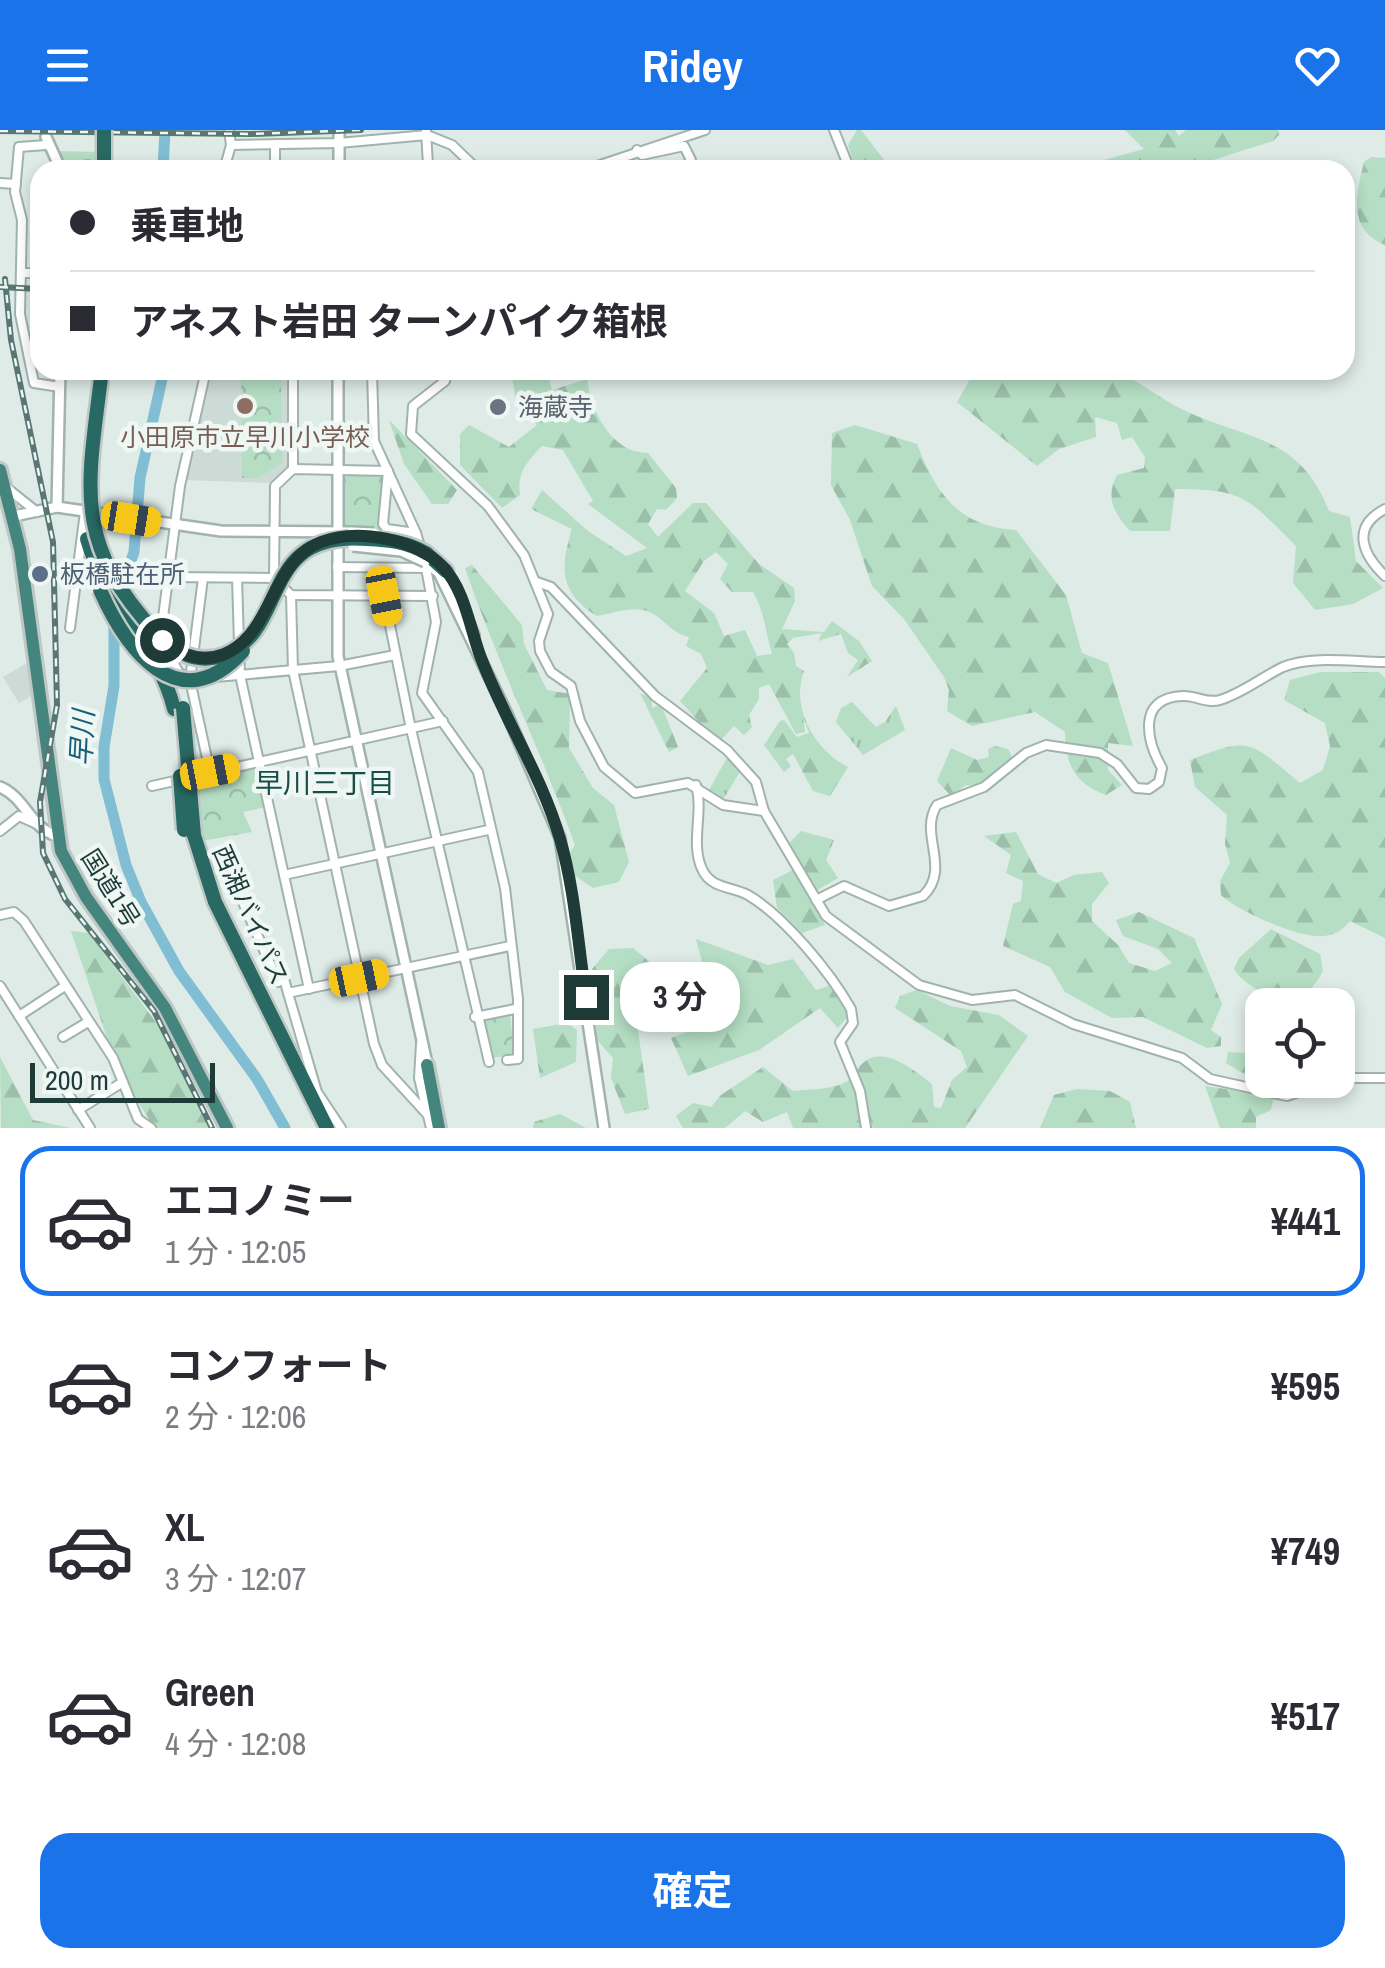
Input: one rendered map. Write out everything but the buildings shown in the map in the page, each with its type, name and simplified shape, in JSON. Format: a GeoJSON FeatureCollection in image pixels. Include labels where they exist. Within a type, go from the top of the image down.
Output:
{"type":"FeatureCollection","features":[{"type":"Feature","properties":{"kind":"highway"},"geometry":{"type":"LineString","coordinates":[[104,130],[104,160]]}},
{"type":"Feature","properties":{"kind":"highway"},"geometry":{"type":"LineString","coordinates":[[112,130],[112,160]]}},
{"type":"Feature","properties":{"kind":"highway","name":"西湘バイパス"},"geometry":{"type":"LineString","coordinates":[[91,380],[83,478],[87,539],[104,580],[169,691],[178,725],[190,835],[208,906],[318,1128]]}},
{"type":"Feature","properties":{"kind":"highway","name":"西湘バイパス"},"geometry":{"type":"LineString","coordinates":[[101,380],[92,516],[104,562],[161,654],[181,699],[190,835],[209,888],[328,1128]]}},
{"type":"Feature","properties":{"kind":"highway","name":"国道1号"},"geometry":{"type":"LineString","coordinates":[[0,470],[7,488],[7,517],[57,836],[76,882],[165,1008],[227,1128]]}},
{"type":"Feature","properties":{"kind":"highway"},"geometry":{"type":"LineString","coordinates":[[125,601],[178,652],[212,658],[245,641],[290,566],[314,545],[348,537],[404,542],[430,561]]}},
{"type":"Feature","properties":{"kind":"highway"},"geometry":{"type":"LineString","coordinates":[[87,539],[92,571],[128,644],[156,670],[188,679],[210,675],[238,656],[256,635],[290,573],[314,550],[349,541],[399,545],[430,561]]}},
{"type":"Feature","properties":{"kind":"highway"},"geometry":{"type":"LineString","coordinates":[[427,1065],[442,1128]]}},
{"type":"Feature","properties":{"kind":"street"},"geometry":{"type":"LineString","coordinates":[[227,160],[231,145],[229,130]]}},
{"type":"Feature","properties":{"kind":"street"},"geometry":{"type":"LineString","coordinates":[[338,130],[339,160]]}},
{"type":"Feature","properties":{"kind":"street"},"geometry":{"type":"LineString","coordinates":[[611,160],[705,130]]}},
{"type":"Feature","properties":{"kind":"street"},"geometry":{"type":"LineString","coordinates":[[834,130],[846,160]]}},
{"type":"Feature","properties":{"kind":"street"},"geometry":{"type":"LineString","coordinates":[[231,145],[339,143],[427,133],[452,145],[468,160]]}},
{"type":"Feature","properties":{"kind":"street"},"geometry":{"type":"LineString","coordinates":[[427,133],[428,160]]}},
{"type":"Feature","properties":{"kind":"street"},"geometry":{"type":"LineString","coordinates":[[30,363],[20,314],[22,220],[16,184],[19,147],[46,141],[56,160]]}},
{"type":"Feature","properties":{"kind":"street"},"geometry":{"type":"LineString","coordinates":[[275,144],[275,160]]}},
{"type":"Feature","properties":{"kind":"street"},"geometry":{"type":"LineString","coordinates":[[637,150],[642,155],[684,146],[691,160]]}},
{"type":"Feature","properties":{"kind":"street"},"geometry":{"type":"LineString","coordinates":[[0,184],[16,184]]}},
{"type":"Feature","properties":{"kind":"street"},"geometry":{"type":"LineString","coordinates":[[21,273],[30,273]]}},
{"type":"Feature","properties":{"kind":"street"},"geometry":{"type":"LineString","coordinates":[[33,380],[60,387]]}},
{"type":"Feature","properties":{"kind":"street"},"geometry":{"type":"LineString","coordinates":[[57,507],[60,380]]}},
{"type":"Feature","properties":{"kind":"street"},"geometry":{"type":"LineString","coordinates":[[204,380],[171,525],[162,626],[170,639],[167,651],[179,673],[190,678],[240,675],[339,666],[395,655]]}},
{"type":"Feature","properties":{"kind":"street"},"geometry":{"type":"LineString","coordinates":[[293,470],[294,380]]}},
{"type":"Feature","properties":{"kind":"street"},"geometry":{"type":"LineString","coordinates":[[338,380],[339,666],[427,1065]]}},
{"type":"Feature","properties":{"kind":"street"},"geometry":{"type":"LineString","coordinates":[[372,380],[374,440],[480,657],[548,806],[566,860],[604,1128]]}},
{"type":"Feature","properties":{"kind":"street"},"geometry":{"type":"LineString","coordinates":[[446,380],[413,406],[412,434],[488,506],[523,552],[548,614],[538,640],[540,652],[551,672],[571,686],[580,721],[604,768],[635,792],[684,783],[696,785],[723,805],[764,812]]}},
{"type":"Feature","properties":{"kind":"street"},"geometry":{"type":"LineString","coordinates":[[274,578],[275,486],[293,470],[388,471]]}},
{"type":"Feature","properties":{"kind":"street"},"geometry":{"type":"LineString","coordinates":[[388,471],[384,524],[387,529],[416,532]]}},
{"type":"Feature","properties":{"kind":"street"},"geometry":{"type":"LineString","coordinates":[[7,488],[37,512]]}},
{"type":"Feature","properties":{"kind":"street"},"geometry":{"type":"LineString","coordinates":[[7,517],[57,507],[171,525],[352,532],[406,538],[430,561],[436,622],[422,693],[478,772],[488,830],[505,888],[518,1059],[507,1060]]}},
{"type":"Feature","properties":{"kind":"street"},"geometry":{"type":"LineString","coordinates":[[1385,509],[1369,520],[1362,540],[1366,556],[1385,576]]}},
{"type":"Feature","properties":{"kind":"street"},"geometry":{"type":"LineString","coordinates":[[70,628],[90,512]]}},
{"type":"Feature","properties":{"kind":"street"},"geometry":{"type":"LineString","coordinates":[[337,547],[401,551],[430,561]]}},
{"type":"Feature","properties":{"kind":"street"},"geometry":{"type":"LineString","coordinates":[[337,567],[383,568],[430,561]]}},
{"type":"Feature","properties":{"kind":"street"},"geometry":{"type":"LineString","coordinates":[[383,568],[395,655],[475,1017],[489,1062]]}},
{"type":"Feature","properties":{"kind":"street"},"geometry":{"type":"LineString","coordinates":[[168,577],[274,578],[291,595],[292,670],[359,978],[382,1065],[427,1114]]}},
{"type":"Feature","properties":{"kind":"street"},"geometry":{"type":"LineString","coordinates":[[203,578],[190,678],[210,772]]}},
{"type":"Feature","properties":{"kind":"street"},"geometry":{"type":"LineString","coordinates":[[237,578],[240,675],[309,989]]}},
{"type":"Feature","properties":{"kind":"street"},"geometry":{"type":"LineString","coordinates":[[537,582],[551,588],[655,696],[727,750],[756,782],[764,812],[833,923],[919,985],[972,1000],[1015,994],[1073,1024],[1182,1058],[1210,1079],[1293,1096],[1342,1078],[1385,1078]]}},
{"type":"Feature","properties":{"kind":"street"},"geometry":{"type":"LineString","coordinates":[[291,595],[433,596]]}},
{"type":"Feature","properties":{"kind":"street"},"geometry":{"type":"LineString","coordinates":[[816,900],[844,886],[889,906],[923,896],[938,872],[930,821],[937,805],[984,787],[1036,748],[1058,745],[1091,749],[1116,764],[1136,788],[1149,789],[1159,782],[1162,768],[1148,746],[1147,728],[1164,702],[1180,696],[1222,700],[1300,662],[1385,662]]}},
{"type":"Feature","properties":{"kind":"street"},"geometry":{"type":"LineString","coordinates":[[152,786],[443,721]]}},
{"type":"Feature","properties":{"kind":"street"},"geometry":{"type":"LineString","coordinates":[[696,785],[701,806],[699,855],[704,873],[714,884],[749,896],[788,927],[851,1009],[853,1023],[840,1042],[855,1075],[866,1128]]}},
{"type":"Feature","properties":{"kind":"street"},"geometry":{"type":"LineString","coordinates":[[0,787],[12,792],[36,824]]}},
{"type":"Feature","properties":{"kind":"street"},"geometry":{"type":"LineString","coordinates":[[0,831],[19,816],[57,836]]}},
{"type":"Feature","properties":{"kind":"street"},"geometry":{"type":"LineString","coordinates":[[284,875],[488,830]]}},
{"type":"Feature","properties":{"kind":"street"},"geometry":{"type":"LineString","coordinates":[[242,900],[278,982],[284,979],[317,1092],[341,1128]]}},
{"type":"Feature","properties":{"kind":"street"},"geometry":{"type":"LineString","coordinates":[[2,915],[14,912],[24,921],[123,1082],[138,1119],[151,1128]]}},
{"type":"Feature","properties":{"kind":"street"},"geometry":{"type":"LineString","coordinates":[[288,993],[510,946]]}},
{"type":"Feature","properties":{"kind":"street"},"geometry":{"type":"LineString","coordinates":[[0,986],[90,1128]]}},
{"type":"Feature","properties":{"kind":"street"},"geometry":{"type":"LineString","coordinates":[[18,1016],[65,986]]}},
{"type":"Feature","properties":{"kind":"street"},"geometry":{"type":"LineString","coordinates":[[475,1017],[515,1009]]}},
{"type":"Feature","properties":{"kind":"street"},"geometry":{"type":"LineString","coordinates":[[63,1037],[88,1022]]}},
{"type":"Feature","properties":{"kind":"street"},"geometry":{"type":"LineString","coordinates":[[421,1043],[419,1078],[431,1128]]}},
{"type":"Feature","properties":{"kind":"street"},"geometry":{"type":"LineString","coordinates":[[78,1110],[123,1082]]}},
{"type":"Feature","properties":{"kind":"shaded area","name":"小田原市立早川小学校"},"geometry":{"type":"Polygon","coordinates":[[[207,380],[289,380],[289,467],[271,483],[184,480],[207,380]]]}},
{"type":"Feature","properties":{"kind":"shaded area"},"geometry":{"type":"Polygon","coordinates":[[[27,663],[31,696],[19,703],[3,677],[27,663]]]}},
{"type":"Feature","properties":{"kind":"green space"},"geometry":{"type":"Polygon","coordinates":[[[857,130],[861,130],[884,160],[853,160],[848,145],[857,130]]]}},
{"type":"Feature","properties":{"kind":"green space"},"geometry":{"type":"Polygon","coordinates":[[[1125,130],[1175,130],[1179,136],[1186,130],[1278,130],[1280,134],[1273,141],[1213,160],[1104,160],[1144,149],[1125,130]]]}},
{"type":"Feature","properties":{"kind":"green space"},"geometry":{"type":"Polygon","coordinates":[[[56,151],[100,152],[100,160],[60,160],[56,151]]]}},
{"type":"Feature","properties":{"kind":"green space"},"geometry":{"type":"Polygon","coordinates":[[[1371,157],[1385,158],[1385,245],[1365,230],[1357,210],[1364,162],[1371,157]]]}},
{"type":"Feature","properties":{"kind":"green space"},"geometry":{"type":"Polygon","coordinates":[[[241,380],[281,380],[282,463],[258,478],[242,478],[241,380]]]}},
{"type":"Feature","properties":{"kind":"green space"},"geometry":{"type":"Polygon","coordinates":[[[513,380],[549,380],[552,390],[587,380],[598,416],[613,438],[623,446],[648,453],[676,488],[677,498],[666,510],[657,509],[648,524],[658,537],[693,503],[706,503],[759,564],[794,588],[795,601],[782,629],[824,632],[832,621],[859,641],[872,661],[847,677],[858,660],[848,653],[841,634],[818,641],[822,633],[793,638],[787,644],[794,653],[796,666],[804,671],[800,699],[808,726],[825,750],[848,767],[830,796],[813,791],[793,754],[786,759],[791,766],[784,772],[764,745],[780,721],[784,720],[797,737],[809,733],[803,716],[805,732],[796,734],[769,684],[759,688],[759,699],[749,715],[752,727],[744,735],[734,726],[717,744],[698,730],[699,722],[680,701],[707,668],[701,654],[686,646],[689,637],[647,611],[597,616],[575,598],[565,567],[572,529],[531,509],[542,490],[588,531],[626,556],[647,548],[588,504],[593,501],[563,450],[542,446],[524,468],[520,495],[502,508],[460,465],[460,434],[469,425],[509,447],[537,425],[515,396],[513,380]],[[716,552],[704,561],[685,591],[714,613],[724,636],[745,630],[757,656],[772,654],[753,592],[732,592],[720,579],[728,564],[716,552]]]}},
{"type":"Feature","properties":{"kind":"green space"},"geometry":{"type":"Polygon","coordinates":[[[969,380],[1133,380],[1198,417],[1265,441],[1301,465],[1329,511],[1350,517],[1356,561],[1383,588],[1353,604],[1315,610],[1293,583],[1296,546],[1255,507],[1232,494],[1175,489],[1170,531],[1130,531],[1116,511],[1113,483],[1117,475],[1144,468],[1145,457],[1132,437],[1122,440],[1117,423],[1095,417],[1096,437],[1059,449],[1037,466],[957,402],[969,380]]]}},
{"type":"Feature","properties":{"kind":"green space"},"geometry":{"type":"Polygon","coordinates":[[[389,420],[457,490],[448,504],[432,504],[404,464],[389,420]]]}},
{"type":"Feature","properties":{"kind":"green space"},"geometry":{"type":"Polygon","coordinates":[[[855,425],[917,444],[932,478],[952,505],[979,522],[1016,530],[1066,595],[1082,653],[1108,663],[1133,746],[1108,743],[1108,770],[1122,785],[1106,795],[1086,785],[1070,763],[1065,732],[1035,712],[972,726],[947,711],[949,690],[944,677],[904,619],[872,586],[850,520],[831,485],[832,433],[855,425]]]}},
{"type":"Feature","properties":{"kind":"green space"},"geometry":{"type":"Polygon","coordinates":[[[343,474],[382,475],[381,530],[349,529],[343,522],[343,474]]]}},
{"type":"Feature","properties":{"kind":"green space"},"geometry":{"type":"Polygon","coordinates":[[[472,565],[522,625],[524,644],[547,690],[570,694],[569,748],[593,788],[614,805],[629,862],[619,882],[593,888],[574,875],[569,854],[575,845],[465,568],[472,565]]]}},
{"type":"Feature","properties":{"kind":"green space"},"geometry":{"type":"Polygon","coordinates":[[[1320,672],[1379,672],[1385,678],[1385,938],[1350,921],[1332,934],[1300,933],[1255,916],[1221,895],[1220,881],[1230,863],[1225,844],[1227,815],[1195,787],[1190,760],[1239,745],[1260,751],[1300,783],[1323,770],[1330,746],[1325,723],[1284,700],[1290,680],[1320,672]]]}},
{"type":"Feature","properties":{"kind":"green space"},"geometry":{"type":"Polygon","coordinates":[[[640,693],[652,699],[652,708],[661,704],[678,747],[669,752],[640,693]]]}},
{"type":"Feature","properties":{"kind":"green space"},"geometry":{"type":"Polygon","coordinates":[[[852,702],[876,727],[885,722],[896,706],[905,730],[863,755],[836,722],[841,708],[852,702]]]}},
{"type":"Feature","properties":{"kind":"green space"},"geometry":{"type":"Polygon","coordinates":[[[951,748],[977,760],[989,757],[988,749],[1008,749],[1012,757],[992,778],[966,785],[951,796],[937,781],[951,748]]]}},
{"type":"Feature","properties":{"kind":"green space"},"geometry":{"type":"Polygon","coordinates":[[[728,756],[741,770],[723,800],[709,790],[728,756]]]}},
{"type":"Feature","properties":{"kind":"green space"},"geometry":{"type":"Polygon","coordinates":[[[257,765],[266,807],[243,812],[252,832],[202,841],[195,778],[257,765]]]}},
{"type":"Feature","properties":{"kind":"green space"},"geometry":{"type":"Polygon","coordinates":[[[801,831],[834,840],[826,860],[838,878],[809,895],[825,925],[802,933],[777,908],[773,880],[799,867],[790,842],[801,831]]]}},
{"type":"Feature","properties":{"kind":"green space"},"geometry":{"type":"Polygon","coordinates":[[[1016,832],[1038,874],[1056,883],[1074,875],[1102,872],[1109,883],[1092,904],[1092,921],[1118,945],[1129,963],[1155,971],[1172,963],[1158,949],[1123,936],[1116,920],[1139,912],[1194,938],[1222,1004],[1211,1030],[1221,1037],[1221,1046],[1207,1048],[1143,1017],[1112,1018],[1065,992],[1050,967],[1003,946],[1013,904],[1021,901],[1023,881],[1006,873],[1011,855],[984,836],[1016,832]]]}},
{"type":"Feature","properties":{"kind":"green space"},"geometry":{"type":"Polygon","coordinates":[[[1271,929],[1320,954],[1323,971],[1311,988],[1255,988],[1234,969],[1239,958],[1271,929]]]}},
{"type":"Feature","properties":{"kind":"green space"},"geometry":{"type":"Polygon","coordinates":[[[71,931],[89,933],[161,1029],[210,1128],[155,1128],[128,1087],[108,1041],[71,931]]]}},
{"type":"Feature","properties":{"kind":"green space"},"geometry":{"type":"Polygon","coordinates":[[[696,939],[768,965],[793,959],[816,990],[831,985],[848,1016],[838,1028],[820,1008],[759,1050],[688,1076],[671,1038],[689,1031],[715,1010],[696,939]]]}},
{"type":"Feature","properties":{"kind":"green space"},"geometry":{"type":"Polygon","coordinates":[[[633,948],[650,962],[648,982],[636,986],[633,994],[649,1109],[625,1114],[611,1078],[613,1058],[597,1040],[592,969],[609,949],[633,948]]]}},
{"type":"Feature","properties":{"kind":"green space"},"geometry":{"type":"Polygon","coordinates":[[[917,990],[950,1006],[999,1015],[1028,1036],[965,1128],[793,1128],[787,1112],[763,1122],[745,1111],[725,1128],[683,1128],[676,1116],[693,1103],[711,1107],[721,1095],[763,1067],[793,1091],[848,1081],[863,1063],[880,1056],[899,1061],[932,1084],[934,1107],[941,1108],[952,1080],[967,1067],[961,1051],[895,1008],[900,996],[917,990]]]}},
{"type":"Feature","properties":{"kind":"green space"},"geometry":{"type":"Polygon","coordinates":[[[510,1013],[514,1055],[491,1058],[480,1020],[510,1013]]]}},
{"type":"Feature","properties":{"kind":"green space"},"geometry":{"type":"Polygon","coordinates":[[[567,1023],[577,1030],[576,1062],[540,1078],[533,1029],[567,1023]]]}},
{"type":"Feature","properties":{"kind":"green space"},"geometry":{"type":"Polygon","coordinates":[[[1228,1052],[1245,1053],[1245,1075],[1226,1063],[1228,1052]]]}},
{"type":"Feature","properties":{"kind":"green space"},"geometry":{"type":"Polygon","coordinates":[[[0,1057],[33,1120],[71,1128],[1,1128],[0,1057]]]}},
{"type":"Feature","properties":{"kind":"green space"},"geometry":{"type":"Polygon","coordinates":[[[1205,1086],[1245,1092],[1245,1098],[1274,1098],[1271,1110],[1256,1117],[1256,1128],[1220,1128],[1205,1086]]]}},
{"type":"Feature","properties":{"kind":"green space"},"geometry":{"type":"Polygon","coordinates":[[[1077,1089],[1110,1091],[1130,1102],[1136,1128],[1040,1128],[1054,1095],[1077,1089]]]}},
{"type":"Feature","properties":{"kind":"green space"},"geometry":{"type":"Polygon","coordinates":[[[560,1114],[586,1128],[533,1128],[534,1122],[560,1114]]]}},
{"type":"Feature","properties":{"kind":"waterway","name":"早川"},"geometry":{"type":"LineString","coordinates":[[164,160],[165,130]]}},
{"type":"Feature","properties":{"kind":"waterway","name":"早川"},"geometry":{"type":"LineString","coordinates":[[119,595],[134,552],[140,478],[162,380]]}},
{"type":"Feature","properties":{"kind":"waterway","name":"早川"},"geometry":{"type":"LineString","coordinates":[[114,617],[114,686],[104,747],[104,779],[126,865],[141,902],[179,971],[257,1079],[285,1128]]}},
{"type":"Feature","properties":{"kind":"railway"},"geometry":{"type":"LineString","coordinates":[[0,131],[251,134],[361,130]]}},
{"type":"Feature","properties":{"kind":"railway"},"geometry":{"type":"LineString","coordinates":[[5,279],[11,340],[53,542],[57,705],[40,802],[43,853],[65,899],[154,1011],[212,1128]]}},
{"type":"Feature","properties":{"kind":"railway"},"geometry":{"type":"LineString","coordinates":[[0,287],[30,288]]}},
{"type":"Feature","properties":{"kind":"place","name":"小田原市立早川小学校"},"geometry":{"type":"Point","coordinates":[245,406]}},
{"type":"Feature","properties":{"kind":"place","name":"海蔵寺"},"geometry":{"type":"Point","coordinates":[498,407]}},
{"type":"Feature","properties":{"kind":"place","name":"板橋駐在所"},"geometry":{"type":"Point","coordinates":[40,574]}},
{"type":"Feature","properties":{"kind":"district","name":"早川三丁目"},"geometry":{"type":"Point","coordinates":[325,783]}},
{"type":"Feature","properties":{"kind":"route"},"geometry":{"type":"LineString","coordinates":[[162,640],[190,657],[212,658],[230,652],[250,634],[292,563],[305,551],[330,539],[404,542],[439,563],[466,612],[480,657],[560,838],[586,997]]}}]}
